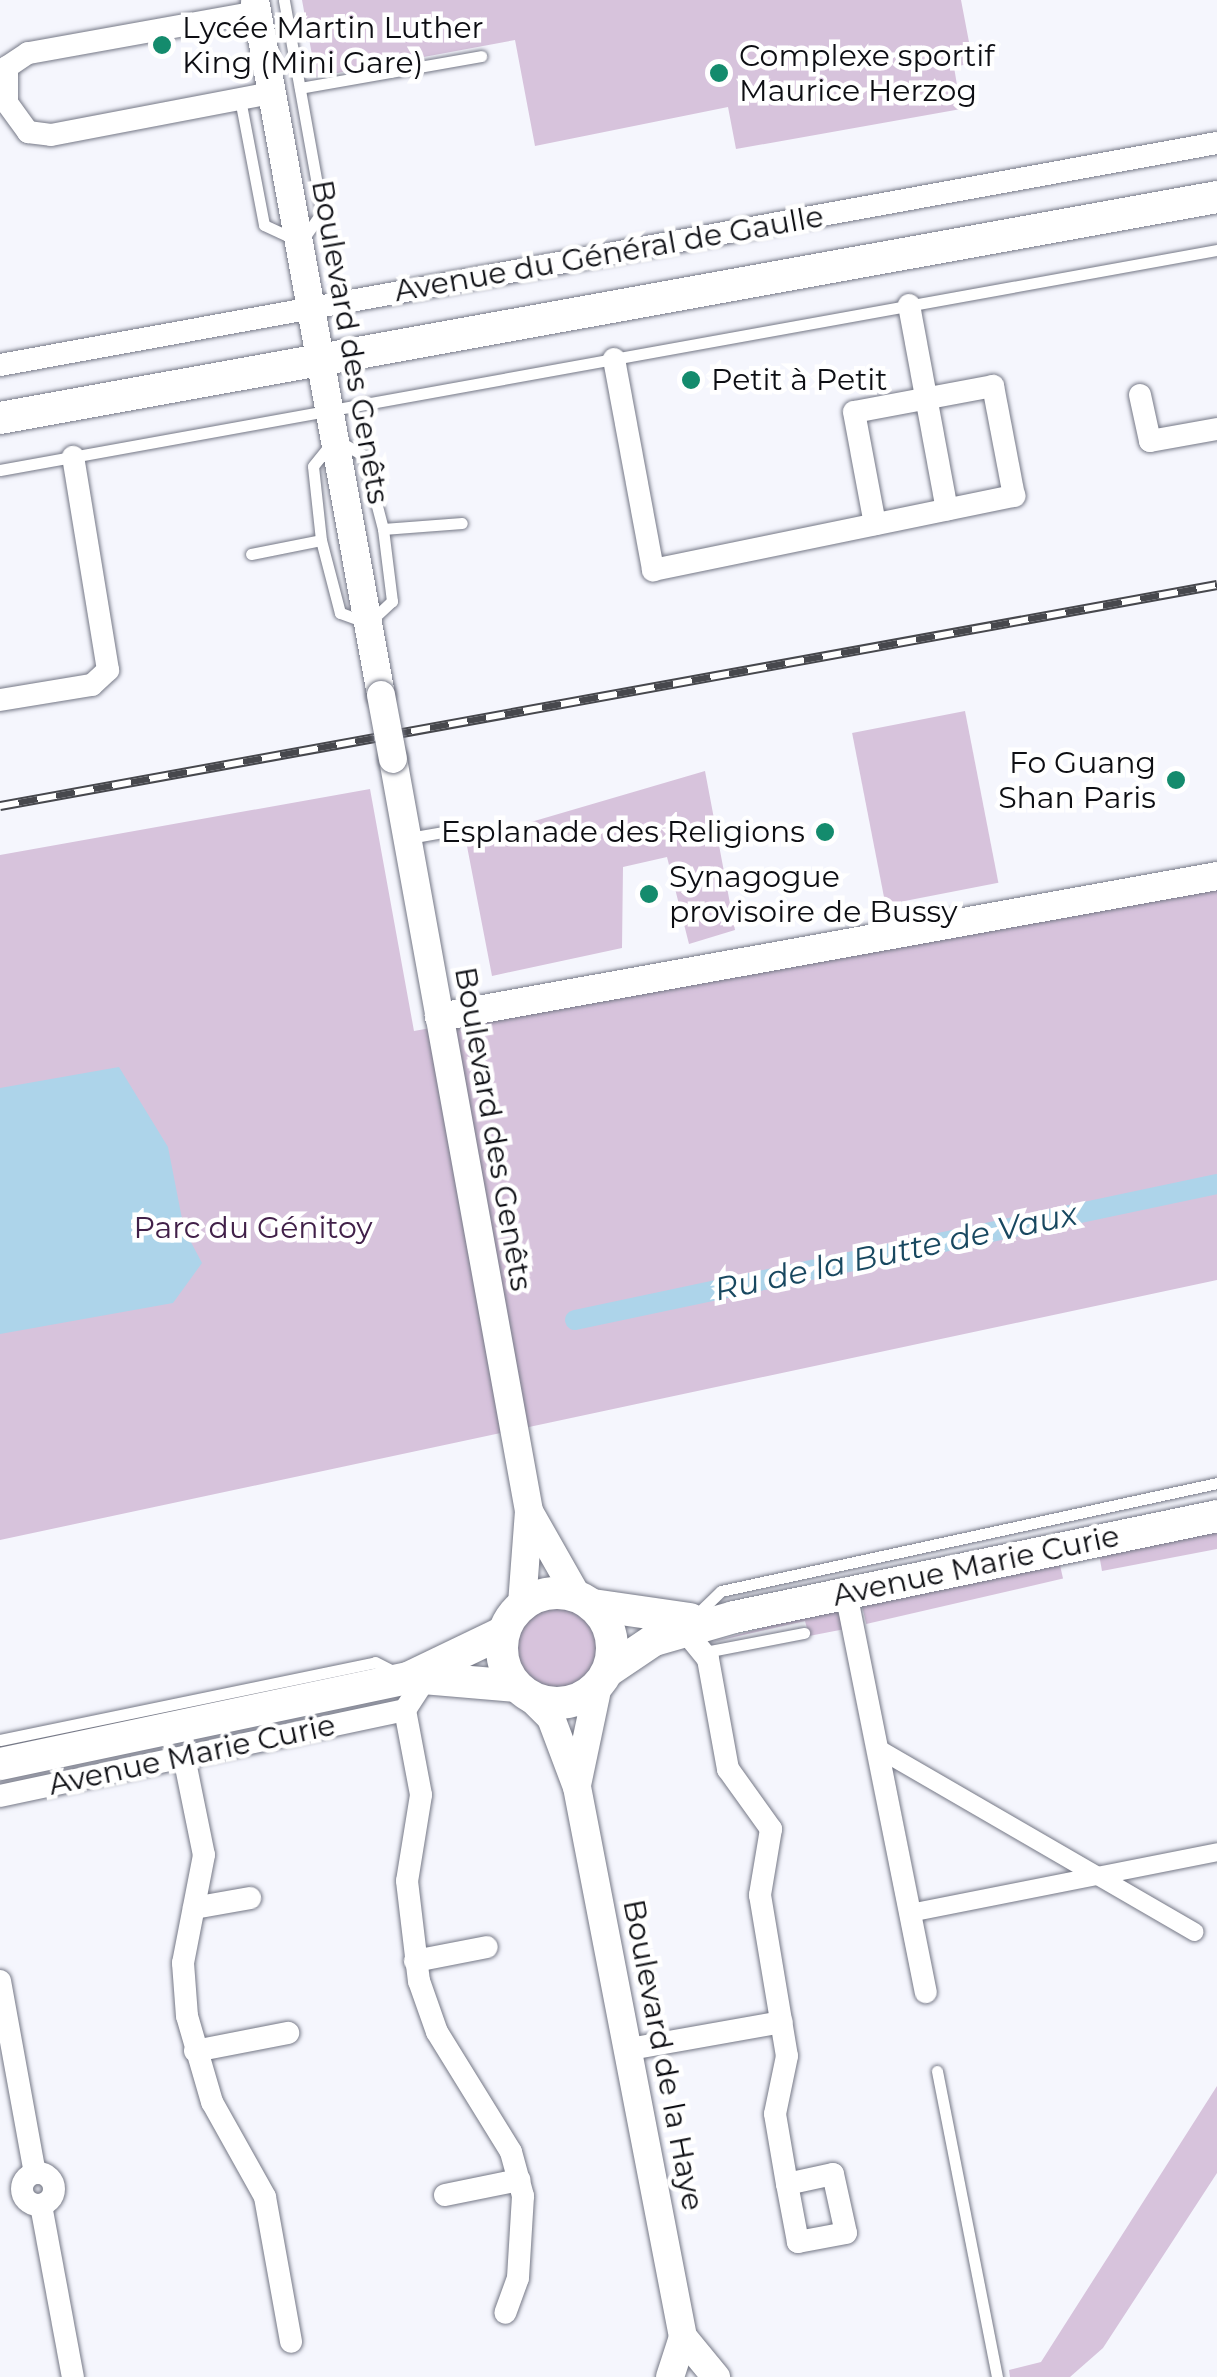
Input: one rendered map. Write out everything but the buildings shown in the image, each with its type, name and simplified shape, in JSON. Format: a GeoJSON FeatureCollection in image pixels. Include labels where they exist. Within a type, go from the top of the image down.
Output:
{"type":"FeatureCollection","features":[{"type":"Feature","properties":{"kind":"main road","name":"Avenue du Général de Gaulle"},"geometry":{"type":"LineString","coordinates":[[0,418],[1217,197]]}},
{"type":"Feature","properties":{"kind":"main road","name":"Avenue Marie Curie"},"geometry":{"type":"LineString","coordinates":[[603,1678],[645,1644],[694,1634],[734,1617],[1217,1516]]}},
{"type":"Feature","properties":{"kind":"main road"},"geometry":{"type":"LineString","coordinates":[[548,1593],[585,1601],[611,1636],[603,1678],[566,1703],[523,1691],[513,1619],[548,1593]]}},
{"type":"Feature","properties":{"kind":"main road","name":"Avenue Marie Curie"},"geometry":{"type":"LineString","coordinates":[[585,1601],[694,1634]]}},
{"type":"Feature","properties":{"kind":"main road","name":"Avenue Marie Curie"},"geometry":{"type":"LineString","coordinates":[[413,1689],[513,1619]]}},
{"type":"Feature","properties":{"kind":"main road","name":"Avenue Marie Curie"},"geometry":{"type":"LineString","coordinates":[[0,1764],[413,1689],[523,1691]]}},
{"type":"Feature","properties":{"kind":"street"},"geometry":{"type":"LineString","coordinates":[[256,6],[28,53],[3,66],[7,103],[28,132],[271,93]]}},
{"type":"Feature","properties":{"kind":"street","name":"Boulevard des Genêts"},"geometry":{"type":"LineString","coordinates":[[256,6],[529,1511],[513,1619]]}},
{"type":"Feature","properties":{"kind":"street","name":"Avenue du Général de Gaulle"},"geometry":{"type":"LineString","coordinates":[[0,364],[1217,143]]}},
{"type":"Feature","properties":{"kind":"street"},"geometry":{"type":"LineString","coordinates":[[909,306],[947,510]]}},
{"type":"Feature","properties":{"kind":"street"},"geometry":{"type":"LineString","coordinates":[[614,359],[653,570],[1014,496],[993,386],[854,412],[875,524]]}},
{"type":"Feature","properties":{"kind":"street"},"geometry":{"type":"LineString","coordinates":[[1140,395],[1150,441],[1217,429]]}},
{"type":"Feature","properties":{"kind":"street"},"geometry":{"type":"LineString","coordinates":[[0,700],[92,685],[108,670],[73,457]]}},
{"type":"Feature","properties":{"kind":"street"},"geometry":{"type":"LineString","coordinates":[[439,1017],[1217,876]]}},
{"type":"Feature","properties":{"kind":"street","name":"Boulevard des Genêts"},"geometry":{"type":"LineString","coordinates":[[529,1511],[585,1601]]}},
{"type":"Feature","properties":{"kind":"street"},"geometry":{"type":"LineString","coordinates":[[846,1593],[926,1992]]}},
{"type":"Feature","properties":{"kind":"street"},"geometry":{"type":"LineString","coordinates":[[694,1634],[728,1769],[771,1829],[760,1895],[788,2056],[775,2114],[787,2184]]}},
{"type":"Feature","properties":{"kind":"street","name":"Boulevard de la Haye"},"geometry":{"type":"LineString","coordinates":[[577,1786],[603,1678]]}},
{"type":"Feature","properties":{"kind":"street"},"geometry":{"type":"LineString","coordinates":[[413,1689],[421,1795],[407,1880],[415,1961],[437,2032],[519,2180],[524,2236],[505,2313]]}},
{"type":"Feature","properties":{"kind":"street","name":"Avenue Marie Curie"},"geometry":{"type":"LineString","coordinates":[[0,1796],[184,1757],[413,1689]]}},
{"type":"Feature","properties":{"kind":"street","name":"Boulevard de la Haye"},"geometry":{"type":"LineString","coordinates":[[523,1691],[551,1718],[577,1786],[682,2337],[670,2377]]}},
{"type":"Feature","properties":{"kind":"street"},"geometry":{"type":"LineString","coordinates":[[876,1748],[1194,1932]]}},
{"type":"Feature","properties":{"kind":"street"},"geometry":{"type":"LineString","coordinates":[[184,1757],[204,1855],[183,1963],[195,2051],[265,2198],[291,2342]]}},
{"type":"Feature","properties":{"kind":"street"},"geometry":{"type":"LineString","coordinates":[[910,1912],[1104,1878],[1217,1852]]}},
{"type":"Feature","properties":{"kind":"street"},"geometry":{"type":"LineString","coordinates":[[194,1908],[250,1898]]}},
{"type":"Feature","properties":{"kind":"street"},"geometry":{"type":"LineString","coordinates":[[415,1961],[487,1947]]}},
{"type":"Feature","properties":{"kind":"street"},"geometry":{"type":"LineString","coordinates":[[0,1981],[35,2173],[22,2192],[40,2205],[73,2377]]}},
{"type":"Feature","properties":{"kind":"street"},"geometry":{"type":"LineString","coordinates":[[630,2049],[782,2022]]}},
{"type":"Feature","properties":{"kind":"street"},"geometry":{"type":"LineString","coordinates":[[195,2051],[288,2032]]}},
{"type":"Feature","properties":{"kind":"street"},"geometry":{"type":"LineString","coordinates":[[445,2195],[519,2180]]}},
{"type":"Feature","properties":{"kind":"street"},"geometry":{"type":"LineString","coordinates":[[682,2337],[716,2377]]}},
{"type":"Feature","properties":{"kind":"lane"},"geometry":{"type":"LineString","coordinates":[[240,99],[264,225],[301,242],[322,212],[284,0]]}},
{"type":"Feature","properties":{"kind":"lane"},"geometry":{"type":"LineString","coordinates":[[300,88],[481,56]]}},
{"type":"Feature","properties":{"kind":"lane"},"geometry":{"type":"LineString","coordinates":[[0,470],[1217,250]]}},
{"type":"Feature","properties":{"kind":"lane"},"geometry":{"type":"LineString","coordinates":[[335,439],[364,456],[383,530],[392,601],[368,623],[340,613],[321,540],[312,466],[335,439]]}},
{"type":"Feature","properties":{"kind":"lane"},"geometry":{"type":"LineString","coordinates":[[383,530],[462,523]]}},
{"type":"Feature","properties":{"kind":"lane"},"geometry":{"type":"LineString","coordinates":[[251,554],[321,540]]}},
{"type":"Feature","properties":{"kind":"lane"},"geometry":{"type":"LineString","coordinates":[[407,838],[449,831]]}},
{"type":"Feature","properties":{"kind":"lane"},"geometry":{"type":"LineString","coordinates":[[694,1634],[721,1590],[1217,1483]]}},
{"type":"Feature","properties":{"kind":"lane","name":"Avenue Marie Curie"},"geometry":{"type":"LineString","coordinates":[[694,1634],[804,1633]]}},
{"type":"Feature","properties":{"kind":"lane"},"geometry":{"type":"LineString","coordinates":[[0,1740],[375,1662],[413,1689]]}},
{"type":"Feature","properties":{"kind":"lane"},"geometry":{"type":"LineString","coordinates":[[938,2071],[997,2377]]}},
{"type":"Feature","properties":{"kind":"green space","name":"Complexe sportif Maurice Herzog"},"geometry":{"type":"Polygon","coordinates":[[[302,0],[961,0],[973,63],[954,67],[961,109],[736,149],[728,107],[535,146],[515,40],[316,77],[302,0]]]}},
{"type":"Feature","properties":{"kind":"green space"},"geometry":{"type":"Polygon","coordinates":[[[965,711],[998,883],[886,905],[852,733],[965,711]]]}},
{"type":"Feature","properties":{"kind":"green space"},"geometry":{"type":"Polygon","coordinates":[[[705,771],[735,930],[689,944],[667,857],[623,867],[622,948],[492,976],[466,841],[705,771]]]}},
{"type":"Feature","properties":{"kind":"green space","name":"Parc du Génitoy"},"geometry":{"type":"Polygon","coordinates":[[[370,789],[414,1031],[1217,885],[1217,1280],[0,1540],[0,855],[370,789]]]}},
{"type":"Feature","properties":{"kind":"green space"},"geometry":{"type":"Polygon","coordinates":[[[1217,1527],[1217,1549],[1102,1571],[1099,1554],[1217,1527]]]}},
{"type":"Feature","properties":{"kind":"green space"},"geometry":{"type":"Polygon","coordinates":[[[1059,1561],[1063,1579],[866,1624],[862,1606],[1059,1561]]]}},
{"type":"Feature","properties":{"kind":"green space"},"geometry":{"type":"Polygon","coordinates":[[[555,1606],[572,1609],[586,1618],[595,1632],[595,1666],[586,1680],[572,1689],[555,1692],[538,1689],[524,1680],[515,1666],[512,1649],[515,1632],[524,1618],[538,1609],[555,1606]]]}},
{"type":"Feature","properties":{"kind":"green space"},"geometry":{"type":"Polygon","coordinates":[[[838,1607],[845,1629],[809,1636],[805,1621],[712,1642],[838,1607]]]}},
{"type":"Feature","properties":{"kind":"green space"},"geometry":{"type":"Polygon","coordinates":[[[1217,2086],[1217,2173],[1103,2348],[1070,2377],[1010,2377],[1009,2370],[1041,2362],[1217,2086]]]}},
{"type":"Feature","properties":{"kind":"water"},"geometry":{"type":"Polygon","coordinates":[[[119,1067],[168,1147],[184,1229],[202,1263],[173,1303],[0,1334],[0,1088],[119,1067]]]}},
{"type":"Feature","properties":{"kind":"waterway","name":"Ru de la Butte de Vaux"},"geometry":{"type":"LineString","coordinates":[[575,1320],[1217,1184]]}},
{"type":"Feature","properties":{"kind":"railway"},"geometry":{"type":"LineString","coordinates":[[0,806],[1217,585]]}},
{"type":"Feature","properties":{"kind":"place","name":"Lycée Martin Luther King (Mini Gare)"},"geometry":{"type":"Point","coordinates":[162,45]}},
{"type":"Feature","properties":{"kind":"place","name":"Complexe sportif Maurice Herzog"},"geometry":{"type":"Point","coordinates":[719,73]}},
{"type":"Feature","properties":{"kind":"place","name":"Petit à Petit"},"geometry":{"type":"Point","coordinates":[691,380]}},
{"type":"Feature","properties":{"kind":"place","name":"Fo Guang Shan Paris"},"geometry":{"type":"Point","coordinates":[1176,780]}},
{"type":"Feature","properties":{"kind":"place","name":"Esplanade des Religions"},"geometry":{"type":"Point","coordinates":[825,832]}},
{"type":"Feature","properties":{"kind":"place","name":"Synagogue provisoire de Bussy"},"geometry":{"type":"Point","coordinates":[649,894]}}]}
